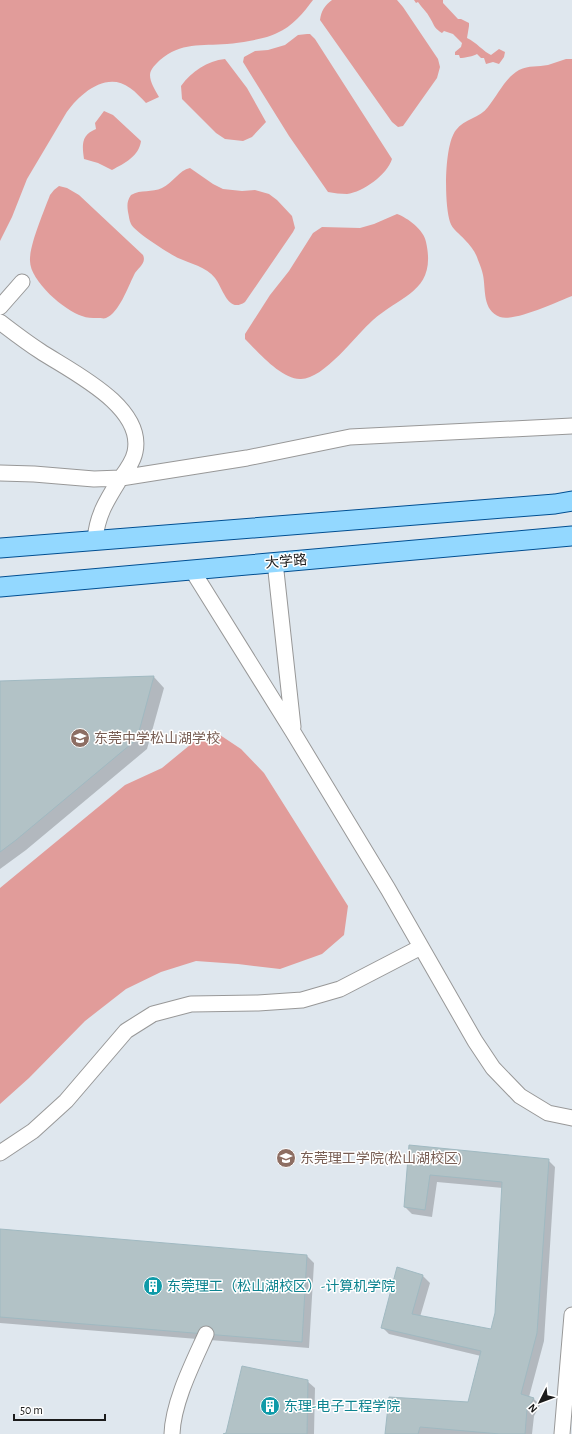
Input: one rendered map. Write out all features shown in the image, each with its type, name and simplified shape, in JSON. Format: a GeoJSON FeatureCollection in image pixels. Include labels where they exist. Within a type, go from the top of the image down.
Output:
{"type":"FeatureCollection","features":[{"type":"Feature","properties":{"kind":"main road"},"geometry":{"type":"LineString","coordinates":[[0,548],[555,504],[572,501]]}},
{"type":"Feature","properties":{"kind":"main road","name":"大学路"},"geometry":{"type":"LineString","coordinates":[[0,587],[572,536]]}},
{"type":"Feature","properties":{"kind":"street"},"geometry":{"type":"LineString","coordinates":[[0,307],[22,282]]}},
{"type":"Feature","properties":{"kind":"street"},"geometry":{"type":"LineString","coordinates":[[0,322],[41,352],[85,378],[104,393],[119,408],[127,419],[133,432],[136,441],[135,452],[130,464],[102,508],[96,526],[95,540]]}},
{"type":"Feature","properties":{"kind":"street"},"geometry":{"type":"LineString","coordinates":[[0,473],[94,479],[121,478],[246,458],[350,437],[572,426]]}},
{"type":"Feature","properties":{"kind":"street"},"geometry":{"type":"LineString","coordinates":[[275,562],[293,732]]}},
{"type":"Feature","properties":{"kind":"street"},"geometry":{"type":"LineString","coordinates":[[192,570],[293,732],[475,1041],[493,1068],[520,1096],[548,1113],[572,1118]]}},
{"type":"Feature","properties":{"kind":"street"},"geometry":{"type":"LineString","coordinates":[[0,1153],[33,1131],[66,1101],[126,1031],[153,1014],[191,1004],[302,1000],[340,988],[421,947]]}},
{"type":"Feature","properties":{"kind":"street"},"geometry":{"type":"LineString","coordinates":[[562,1434],[572,1315]]}},
{"type":"Feature","properties":{"kind":"street"},"geometry":{"type":"LineString","coordinates":[[172,1434],[172,1421],[187,1379],[206,1334]]}},
{"type":"Feature","properties":{"kind":"shaded area"},"geometry":{"type":"Polygon","coordinates":[[[0,0],[313,0],[293,23],[272,35],[238,43],[192,46],[176,50],[168,54],[155,65],[150,73],[150,78],[159,97],[146,103],[136,93],[121,83],[102,83],[85,93],[77,100],[65,115],[27,179],[12,217],[0,241],[0,0]]]}},
{"type":"Feature","properties":{"kind":"shaded area"},"geometry":{"type":"Polygon","coordinates":[[[332,0],[397,0],[438,59],[440,67],[437,78],[403,126],[398,127],[392,122],[320,20],[324,8],[332,0]]]}},
{"type":"Feature","properties":{"kind":"shaded area"},"geometry":{"type":"Polygon","coordinates":[[[414,0],[443,0],[443,3],[458,19],[469,23],[467,38],[491,55],[499,49],[505,52],[504,57],[499,64],[493,62],[486,64],[484,58],[481,58],[477,54],[460,58],[459,55],[455,55],[455,52],[461,47],[462,43],[453,34],[444,31],[442,33],[437,29],[426,12],[418,2],[416,3],[414,0]]]}},
{"type":"Feature","properties":{"kind":"shaded area"},"geometry":{"type":"Polygon","coordinates":[[[310,34],[315,39],[392,159],[380,177],[374,182],[353,193],[345,194],[328,192],[289,136],[243,62],[244,57],[255,51],[268,50],[285,45],[298,35],[310,34]]]}},
{"type":"Feature","properties":{"kind":"shaded area"},"geometry":{"type":"Polygon","coordinates":[[[225,59],[247,88],[266,122],[252,137],[243,141],[225,139],[216,133],[182,99],[181,86],[195,71],[206,64],[225,59]]]}},
{"type":"Feature","properties":{"kind":"shaded area"},"geometry":{"type":"Polygon","coordinates":[[[566,59],[572,59],[572,296],[546,307],[515,317],[500,317],[490,310],[488,305],[483,273],[476,255],[452,227],[450,222],[446,188],[449,148],[452,137],[459,126],[485,111],[514,73],[526,67],[548,65],[566,59]]]}},
{"type":"Feature","properties":{"kind":"shaded area"},"geometry":{"type":"Polygon","coordinates":[[[104,111],[113,115],[141,141],[140,146],[131,158],[112,170],[98,163],[84,159],[83,145],[85,137],[91,131],[96,129],[95,123],[104,111]]]}},
{"type":"Feature","properties":{"kind":"shaded area"},"geometry":{"type":"Polygon","coordinates":[[[190,168],[223,189],[242,191],[255,190],[269,194],[292,216],[295,228],[293,232],[245,302],[239,305],[234,305],[230,302],[212,274],[167,252],[134,228],[130,222],[127,205],[131,195],[162,188],[183,171],[190,168]]]}},
{"type":"Feature","properties":{"kind":"shaded area"},"geometry":{"type":"Polygon","coordinates":[[[59,186],[67,188],[79,195],[143,255],[144,261],[135,272],[119,305],[111,315],[105,318],[86,317],[75,313],[58,302],[42,286],[32,269],[30,255],[37,228],[50,195],[59,186]]]}},
{"type":"Feature","properties":{"kind":"shaded area"},"geometry":{"type":"Polygon","coordinates":[[[397,214],[406,218],[415,225],[425,238],[428,258],[426,271],[422,282],[405,297],[373,320],[320,372],[310,377],[301,379],[286,375],[263,358],[245,339],[245,334],[270,295],[289,271],[313,233],[322,227],[360,228],[374,224],[397,214]]]}},
{"type":"Feature","properties":{"kind":"shaded area"},"geometry":{"type":"Polygon","coordinates":[[[220,735],[241,749],[264,773],[348,906],[344,935],[322,954],[280,969],[196,961],[161,972],[126,989],[85,1021],[29,1078],[0,1104],[0,888],[125,785],[162,768],[196,740],[220,735]]]}},
{"type":"Feature","properties":{"kind":"building"},"geometry":{"type":"Polygon","coordinates":[[[154,676],[137,739],[0,852],[0,681],[154,676]]]}},
{"type":"Feature","properties":{"kind":"building"},"geometry":{"type":"Polygon","coordinates":[[[409,1145],[549,1159],[537,1333],[521,1394],[534,1398],[527,1409],[525,1434],[500,1434],[420,1427],[418,1434],[385,1434],[389,1397],[468,1402],[481,1351],[381,1328],[397,1267],[423,1275],[412,1314],[491,1329],[495,1313],[502,1182],[430,1175],[425,1210],[404,1207],[409,1145]]]}},
{"type":"Feature","properties":{"kind":"building","name":"东莞理工（松山湖校区）-计算机学院"},"geometry":{"type":"Polygon","coordinates":[[[0,1229],[307,1255],[302,1342],[0,1317],[0,1229]]]}},
{"type":"Feature","properties":{"kind":"building","name":"东理-电子工程学院"},"geometry":{"type":"Polygon","coordinates":[[[242,1366],[308,1380],[307,1434],[223,1434],[226,1433],[242,1366]]]}},
{"type":"Feature","properties":{"kind":"place","name":"东莞中学松山湖学校"},"geometry":{"type":"Point","coordinates":[80,738]}},
{"type":"Feature","properties":{"kind":"place","name":"东莞理工学院(松山湖校区)"},"geometry":{"type":"Point","coordinates":[286,1158]}},
{"type":"Feature","properties":{"kind":"place","name":"东莞理工（松山湖校区）-计算机学院"},"geometry":{"type":"Point","coordinates":[153,1286]}},
{"type":"Feature","properties":{"kind":"place","name":"东理-电子工程学院"},"geometry":{"type":"Point","coordinates":[270,1406]}}]}
